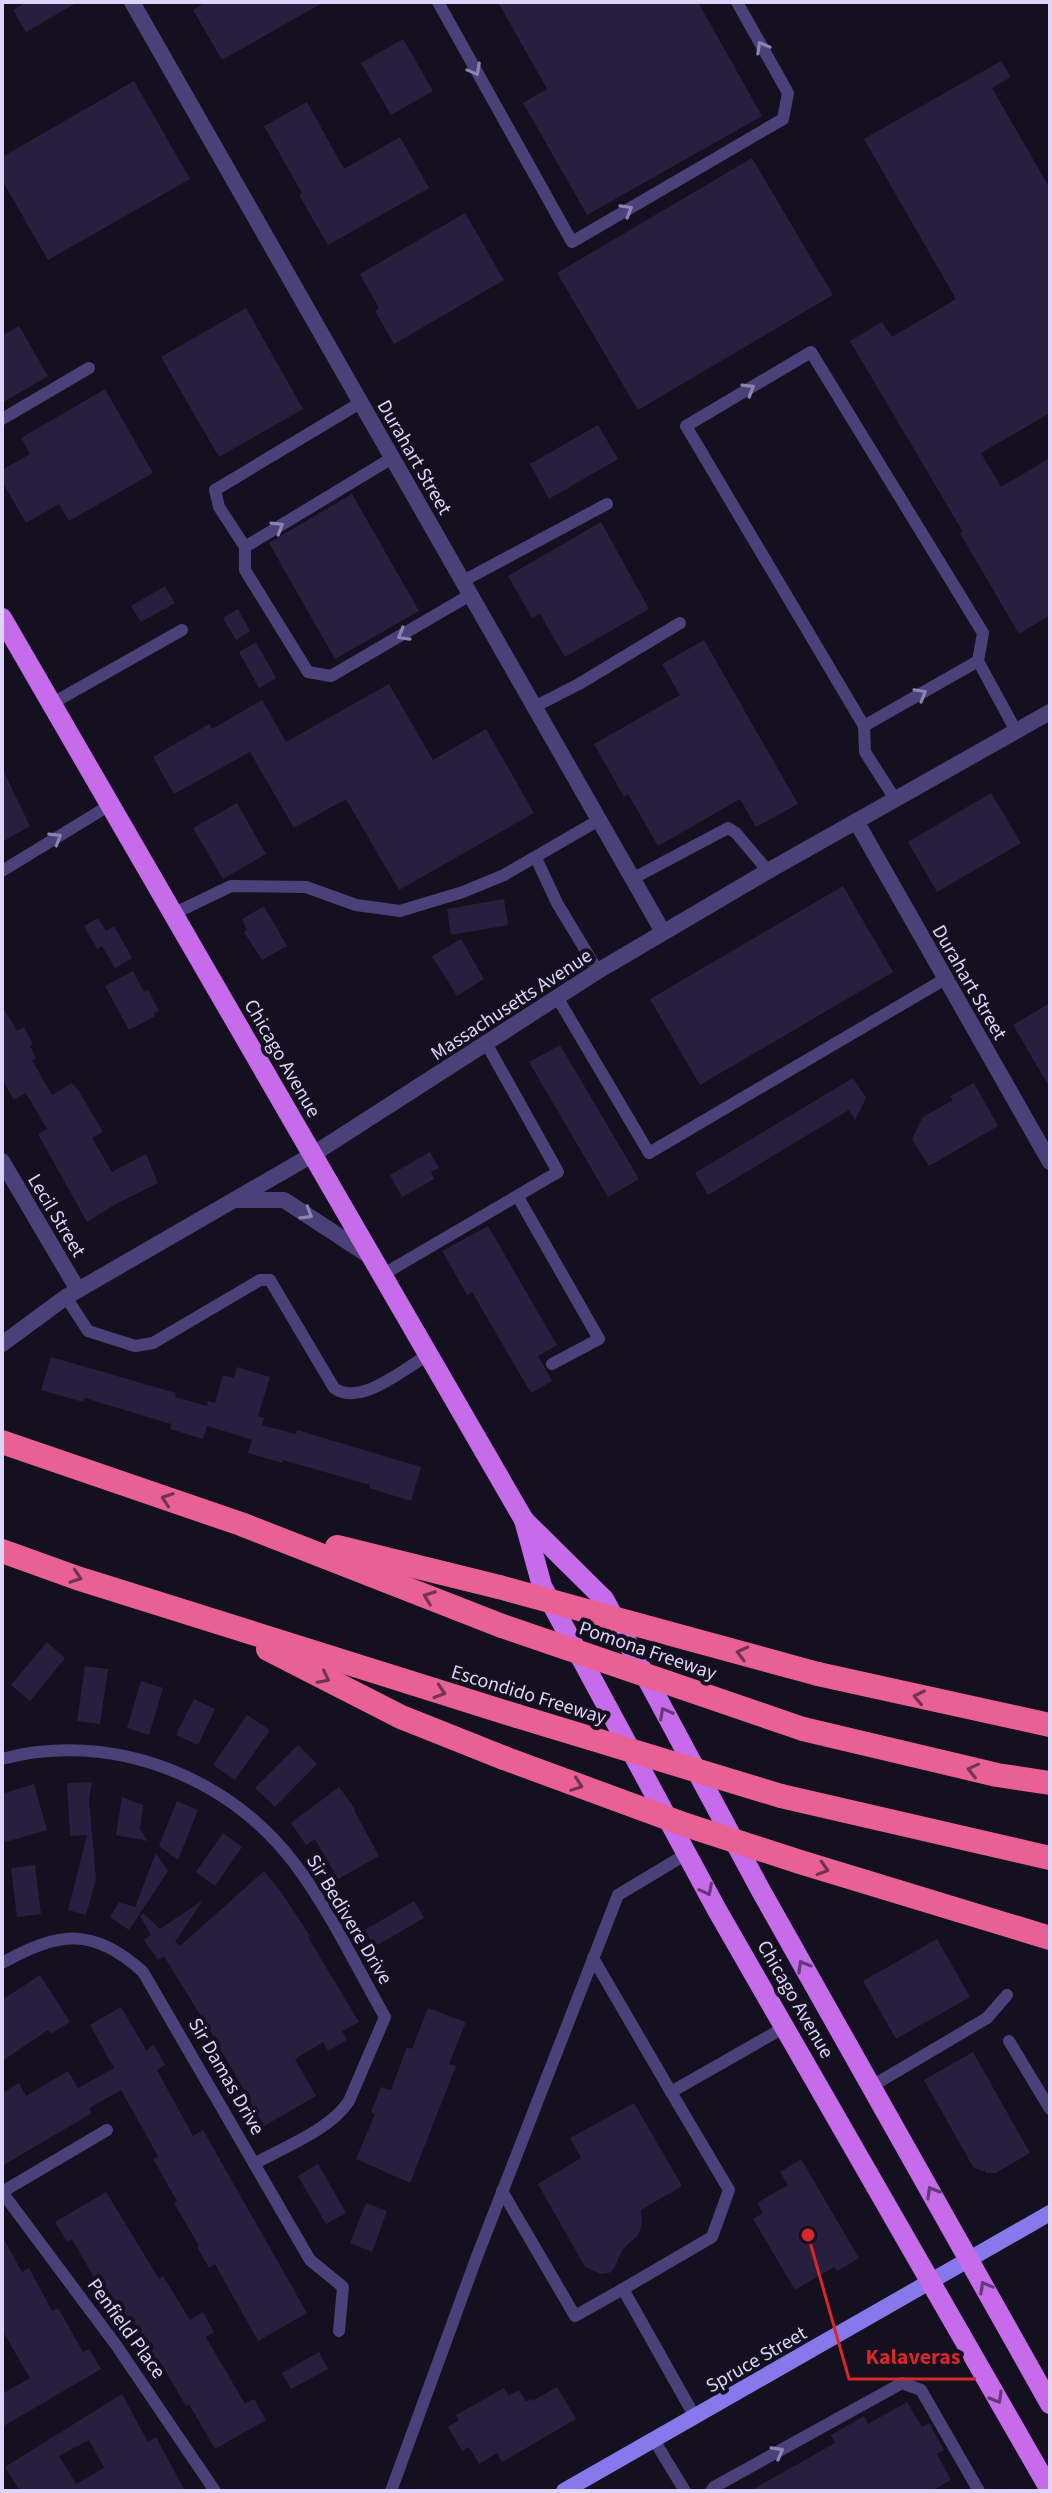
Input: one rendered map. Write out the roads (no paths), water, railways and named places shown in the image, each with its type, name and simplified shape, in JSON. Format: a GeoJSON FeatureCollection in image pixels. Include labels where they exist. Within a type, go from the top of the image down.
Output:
{"type":"FeatureCollection","features":[{"type":"Feature","properties":{"kind":"highway"},"geometry":{"type":"LineString","coordinates":[[2,1442],[241,1524],[499,1587],[818,1674],[1050,1725]]}},
{"type":"Feature","properties":{"kind":"highway","name":"Pomona Freeway"},"geometry":{"type":"LineString","coordinates":[[241,1524],[502,1626],[803,1729],[997,1775],[1050,1783]]}},
{"type":"Feature","properties":{"kind":"highway","name":"Escondido Freeway"},"geometry":{"type":"LineString","coordinates":[[2,1551],[77,1578],[781,1796],[1050,1858]]}},
{"type":"Feature","properties":{"kind":"highway"},"geometry":{"type":"LineString","coordinates":[[205,1617],[401,1717],[504,1758],[700,1830],[1050,1938]]}},
{"type":"Feature","properties":{"kind":"main road","name":"Chicago Avenue"},"geometry":{"type":"LineString","coordinates":[[2,618],[524,1520],[542,1586],[717,1910],[1050,2490]]}},
{"type":"Feature","properties":{"kind":"main road","name":"Chicago Avenue"},"geometry":{"type":"LineString","coordinates":[[524,1520],[604,1599],[760,1889],[1050,2404]]}},
{"type":"Feature","properties":{"kind":"main road","name":"Spruce Street"},"geometry":{"type":"LineString","coordinates":[[564,2491],[1050,2213]]}},
{"type":"Feature","properties":{"kind":"street","name":"Durahart Street"},"geometry":{"type":"LineString","coordinates":[[132,2],[663,932]]}},
{"type":"Feature","properties":{"kind":"street","name":"Massachusetts Avenue"},"geometry":{"type":"LineString","coordinates":[[2,1344],[72,1293],[312,1155],[598,971],[1050,712]]}},
{"type":"Feature","properties":{"kind":"street","name":"Durahart Street"},"geometry":{"type":"LineString","coordinates":[[856,821],[1050,1162]]}},
{"type":"Feature","properties":{"kind":"street","name":"Lecil Street"},"geometry":{"type":"LineString","coordinates":[[2,1161],[72,1293]]}},
{"type":"Feature","properties":{"kind":"street"},"geometry":{"type":"LineString","coordinates":[[234,1200],[284,1200],[371,1257]]}},
{"type":"Feature","properties":{"kind":"lane"},"geometry":{"type":"LineString","coordinates":[[438,2],[572,242],[783,119],[788,93],[737,2]]}},
{"type":"Feature","properties":{"kind":"lane"},"geometry":{"type":"LineString","coordinates":[[895,799],[865,752],[864,726],[686,426],[811,352],[983,633],[978,661],[1016,731]]}},
{"type":"Feature","properties":{"kind":"lane"},"geometry":{"type":"LineString","coordinates":[[2,419],[89,368]]}},
{"type":"Feature","properties":{"kind":"lane"},"geometry":{"type":"LineString","coordinates":[[360,403],[215,490],[219,507],[245,547],[245,570],[308,672],[331,676],[466,588],[607,504]]}},
{"type":"Feature","properties":{"kind":"lane"},"geometry":{"type":"LineString","coordinates":[[245,547],[392,458]]}},
{"type":"Feature","properties":{"kind":"lane"},"geometry":{"type":"LineString","coordinates":[[534,707],[579,684],[680,623]]}},
{"type":"Feature","properties":{"kind":"lane"},"geometry":{"type":"LineString","coordinates":[[51,704],[182,630]]}},
{"type":"Feature","properties":{"kind":"lane"},"geometry":{"type":"LineString","coordinates":[[864,726],[978,661]]}},
{"type":"Feature","properties":{"kind":"lane"},"geometry":{"type":"LineString","coordinates":[[2,871],[110,805]]}},
{"type":"Feature","properties":{"kind":"lane"},"geometry":{"type":"LineString","coordinates":[[173,914],[231,886],[306,887],[356,905],[400,911],[463,892],[504,875],[599,820]]}},
{"type":"Feature","properties":{"kind":"lane"},"geometry":{"type":"LineString","coordinates":[[632,879],[728,828],[736,833],[768,871]]}},
{"type":"Feature","properties":{"kind":"lane"},"geometry":{"type":"LineString","coordinates":[[536,858],[557,903],[598,971]]}},
{"type":"Feature","properties":{"kind":"lane"},"geometry":{"type":"LineString","coordinates":[[557,997],[649,1153],[945,979]]}},
{"type":"Feature","properties":{"kind":"lane"},"geometry":{"type":"LineString","coordinates":[[382,1275],[556,1174],[557,1169],[486,1043]]}},
{"type":"Feature","properties":{"kind":"lane"},"geometry":{"type":"LineString","coordinates":[[518,1197],[599,1339],[552,1364]]}},
{"type":"Feature","properties":{"kind":"lane"},"geometry":{"type":"LineString","coordinates":[[72,1293],[88,1331],[135,1346],[153,1343],[260,1280],[270,1280],[334,1388],[341,1394],[362,1394],[428,1355]]}},
{"type":"Feature","properties":{"kind":"lane","name":"Sir Bedivere Drive"},"geometry":{"type":"LineString","coordinates":[[2,1759],[38,1752],[78,1751],[145,1761],[176,1771],[215,1790],[249,1815],[273,1839],[314,1892],[385,2017],[341,2113],[254,2164]]}},
{"type":"Feature","properties":{"kind":"lane"},"geometry":{"type":"LineString","coordinates":[[391,2491],[502,2191],[618,1895],[688,1853]]}},
{"type":"Feature","properties":{"kind":"lane","name":"Sir Damas Drive"},"geometry":{"type":"LineString","coordinates":[[2,1963],[41,1944],[66,1939],[91,1939],[124,1955],[143,1972],[310,2260],[343,2287],[339,2331]]}},
{"type":"Feature","properties":{"kind":"lane"},"geometry":{"type":"LineString","coordinates":[[502,2191],[575,2316],[712,2237],[729,2190],[593,1958]]}},
{"type":"Feature","properties":{"kind":"lane"},"geometry":{"type":"LineString","coordinates":[[872,2086],[987,2018],[1007,1995]]}},
{"type":"Feature","properties":{"kind":"lane"},"geometry":{"type":"LineString","coordinates":[[671,2092],[785,2027]]}},
{"type":"Feature","properties":{"kind":"lane"},"geometry":{"type":"LineString","coordinates":[[1009,2041],[1050,2109]]}},
{"type":"Feature","properties":{"kind":"lane"},"geometry":{"type":"LineString","coordinates":[[2,2192],[107,2130]]}},
{"type":"Feature","properties":{"kind":"lane","name":"Penfield Place"},"geometry":{"type":"LineString","coordinates":[[2,2192],[116,2345],[215,2491]]}},
{"type":"Feature","properties":{"kind":"lane"},"geometry":{"type":"LineString","coordinates":[[623,2289],[695,2417]]}},
{"type":"Feature","properties":{"kind":"lane"},"geometry":{"type":"LineString","coordinates":[[711,2491],[902,2383],[921,2390],[979,2491]]}},
{"type":"Feature","properties":{"kind":"lane"},"geometry":{"type":"LineString","coordinates":[[654,2440],[685,2491]]}},
{"type":"Feature","properties":{"kind":"place","name":"Kalaveras"},"geometry":{"type":"Point","coordinates":[808,2235]}}]}
